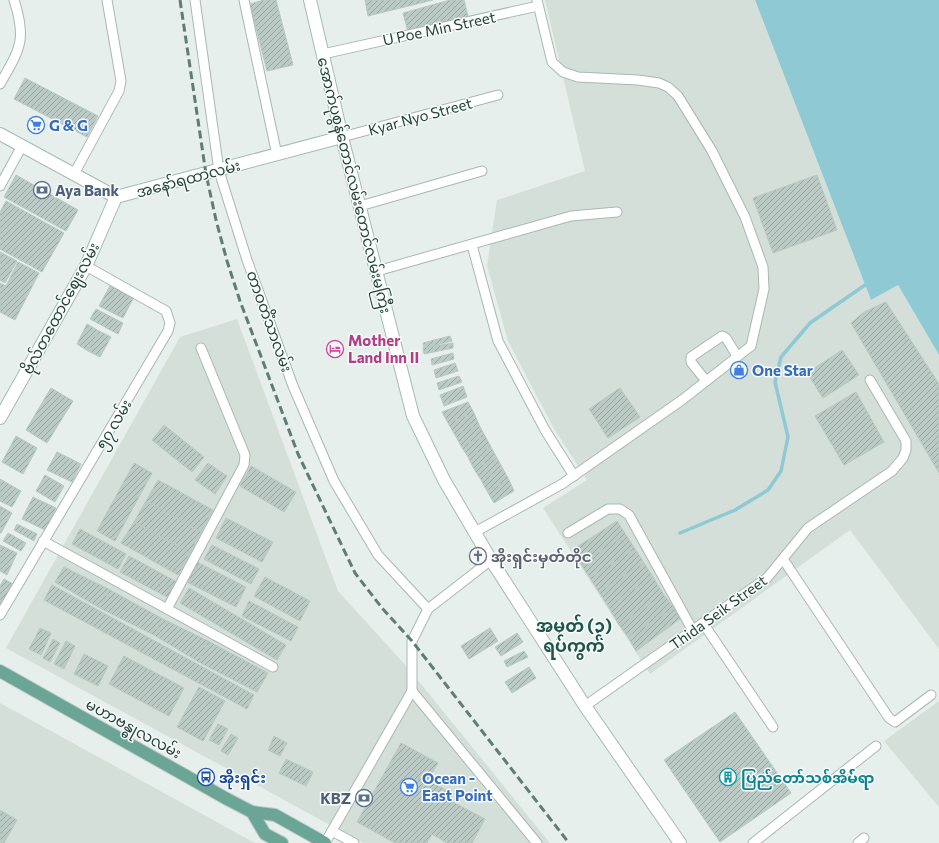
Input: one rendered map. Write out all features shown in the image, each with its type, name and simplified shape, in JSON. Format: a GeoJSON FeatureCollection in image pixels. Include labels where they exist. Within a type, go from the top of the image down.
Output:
{"type":"FeatureCollection","features":[{"type":"Feature","properties":{"kind":"main road","name":"အောက်ပုစွန်တောင်လမ်းတောင်လမ်းမကြီး"},"geometry":{"type":"LineString","coordinates":[[310,0],[342,137],[413,416],[444,480],[491,560],[585,706],[680,843]]}},
{"type":"Feature","properties":{"kind":"main road","name":"အနော်ရထာလမ်း"},"geometry":{"type":"LineString","coordinates":[[0,134],[116,197],[219,171],[342,137]]}},
{"type":"Feature","properties":{"kind":"main road","name":"ဗိုလ်တထောင်ဈေးလမ်း"},"geometry":{"type":"LineString","coordinates":[[0,418],[86,266],[116,197]]}},
{"type":"Feature","properties":{"kind":"main road","name":"မဟာဗန္ဓုလလမ်း"},"geometry":{"type":"LineString","coordinates":[[0,672],[6,677],[252,812],[274,815],[325,843]]}},
{"type":"Feature","properties":{"kind":"main road"},"geometry":{"type":"LineString","coordinates":[[252,812],[265,834],[282,843]]}},
{"type":"Feature","properties":{"kind":"street"},"geometry":{"type":"LineString","coordinates":[[0,84],[16,55],[22,36],[20,18],[14,0]]}},
{"type":"Feature","properties":{"kind":"street"},"geometry":{"type":"LineString","coordinates":[[74,174],[119,91],[121,81],[107,0]]}},
{"type":"Feature","properties":{"kind":"street","name":"တာဝတိံသာလမ်း"},"geometry":{"type":"LineString","coordinates":[[195,0],[219,171],[247,260],[290,378],[334,481],[378,555],[428,609]]}},
{"type":"Feature","properties":{"kind":"street"},"geometry":{"type":"LineString","coordinates":[[244,0],[277,155]]}},
{"type":"Feature","properties":{"kind":"street"},"geometry":{"type":"LineString","coordinates":[[475,532],[574,476],[706,381],[751,346],[764,289],[763,267],[745,217],[712,151],[678,96],[668,87],[650,81],[578,77],[563,72],[552,62],[538,3]]}},
{"type":"Feature","properties":{"kind":"street","name":"U Poe Min Street"},"geometry":{"type":"LineString","coordinates":[[323,54],[538,3]]}},
{"type":"Feature","properties":{"kind":"street","name":"Kyar Nyo Street"},"geometry":{"type":"LineString","coordinates":[[342,137],[498,95]]}},
{"type":"Feature","properties":{"kind":"street"},"geometry":{"type":"LineString","coordinates":[[0,186],[22,146]]}},
{"type":"Feature","properties":{"kind":"street"},"geometry":{"type":"LineString","coordinates":[[360,206],[482,171]]}},
{"type":"Feature","properties":{"kind":"street"},"geometry":{"type":"LineString","coordinates":[[376,272],[570,216],[617,212]]}},
{"type":"Feature","properties":{"kind":"street"},"geometry":{"type":"LineString","coordinates":[[472,245],[498,341],[545,430],[574,476]]}},
{"type":"Feature","properties":{"kind":"street","name":"၅၇ လမ်း"},"geometry":{"type":"LineString","coordinates":[[0,615],[168,331],[170,323],[166,311],[86,266]]}},
{"type":"Feature","properties":{"kind":"street"},"geometry":{"type":"LineString","coordinates":[[706,381],[691,362],[691,357],[722,336],[726,338],[737,356]]}},
{"type":"Feature","properties":{"kind":"street"},"geometry":{"type":"LineString","coordinates":[[167,609],[244,464],[245,455],[201,348]]}},
{"type":"Feature","properties":{"kind":"street","name":"Thida Seik Street"},"geometry":{"type":"LineString","coordinates":[[585,706],[767,578],[808,528],[892,471],[903,458],[906,450],[906,441],[870,380]]}},
{"type":"Feature","properties":{"kind":"street"},"geometry":{"type":"LineString","coordinates":[[568,533],[608,509],[620,509],[629,514],[693,631]]}},
{"type":"Feature","properties":{"kind":"street"},"geometry":{"type":"LineString","coordinates":[[43,542],[273,667]]}},
{"type":"Feature","properties":{"kind":"street"},"geometry":{"type":"LineString","coordinates":[[783,559],[890,718],[895,722],[931,695]]}},
{"type":"Feature","properties":{"kind":"street"},"geometry":{"type":"LineString","coordinates":[[325,843],[412,691],[412,641],[428,609],[491,560]]}},
{"type":"Feature","properties":{"kind":"street"},"geometry":{"type":"LineString","coordinates":[[703,623],[773,727]]}},
{"type":"Feature","properties":{"kind":"street"},"geometry":{"type":"LineString","coordinates":[[412,691],[537,843]]}},
{"type":"Feature","properties":{"kind":"street"},"geometry":{"type":"LineString","coordinates":[[753,843],[876,746]]}},
{"type":"Feature","properties":{"kind":"street"},"geometry":{"type":"LineString","coordinates":[[332,831],[354,843]]}},
{"type":"Feature","properties":{"kind":"shaded area"},"geometry":{"type":"Polygon","coordinates":[[[545,0],[755,0],[871,300],[898,285],[939,355],[939,649],[850,530],[650,674],[543,508],[587,480],[553,427],[508,341],[487,266],[497,200],[585,171],[545,0]]]}},
{"type":"Feature","properties":{"kind":"shaded area"},"geometry":{"type":"Polygon","coordinates":[[[237,319],[338,591],[408,668],[550,843],[363,843],[6,648],[180,337],[237,319]]]}},
{"type":"Feature","properties":{"kind":"shaded area"},"geometry":{"type":"Polygon","coordinates":[[[939,701],[939,807],[884,741],[939,701]]]}},
{"type":"Feature","properties":{"kind":"shaded area"},"geometry":{"type":"Polygon","coordinates":[[[0,703],[255,843],[0,843],[0,703]]]}},
{"type":"Feature","properties":{"kind":"water"},"geometry":{"type":"Polygon","coordinates":[[[755,0],[939,0],[939,355],[898,285],[871,300],[755,0]]]}},
{"type":"Feature","properties":{"kind":"building"},"geometry":{"type":"Polygon","coordinates":[[[264,0],[276,0],[293,65],[267,71],[250,4],[264,0]]]}},
{"type":"Feature","properties":{"kind":"building"},"geometry":{"type":"Polygon","coordinates":[[[365,0],[433,0],[368,16],[365,0]]]}},
{"type":"Feature","properties":{"kind":"building"},"geometry":{"type":"Polygon","coordinates":[[[450,0],[464,0],[468,16],[408,32],[403,13],[450,0]]]}},
{"type":"Feature","properties":{"kind":"building"},"geometry":{"type":"Polygon","coordinates":[[[25,78],[98,116],[87,137],[14,99],[25,78]]]}},
{"type":"Feature","properties":{"kind":"building"},"geometry":{"type":"Polygon","coordinates":[[[16,175],[78,210],[66,231],[4,197],[16,175]]]}},
{"type":"Feature","properties":{"kind":"building"},"geometry":{"type":"Polygon","coordinates":[[[817,175],[837,230],[773,253],[753,198],[817,175]]]}},
{"type":"Feature","properties":{"kind":"building"},"geometry":{"type":"Polygon","coordinates":[[[6,201],[64,233],[42,272],[0,249],[0,212],[6,201]]]}},
{"type":"Feature","properties":{"kind":"building"},"geometry":{"type":"Polygon","coordinates":[[[0,252],[17,261],[5,283],[0,280],[0,252]]]}},
{"type":"Feature","properties":{"kind":"building"},"geometry":{"type":"Polygon","coordinates":[[[18,262],[39,273],[15,320],[0,312],[0,283],[6,286],[18,262]]]}},
{"type":"Feature","properties":{"kind":"building"},"geometry":{"type":"Polygon","coordinates":[[[111,284],[134,297],[123,318],[99,306],[111,284]]]}},
{"type":"Feature","properties":{"kind":"building"},"geometry":{"type":"Polygon","coordinates":[[[886,302],[939,384],[939,473],[851,323],[864,312],[886,302]]]}},
{"type":"Feature","properties":{"kind":"building"},"geometry":{"type":"Polygon","coordinates":[[[96,309],[123,323],[118,334],[90,319],[96,309]]]}},
{"type":"Feature","properties":{"kind":"building"},"geometry":{"type":"Polygon","coordinates":[[[87,324],[99,331],[88,351],[77,344],[87,324]]]}},
{"type":"Feature","properties":{"kind":"building"},"geometry":{"type":"Polygon","coordinates":[[[99,331],[111,337],[100,357],[88,351],[99,331]]]}},
{"type":"Feature","properties":{"kind":"building"},"geometry":{"type":"Polygon","coordinates":[[[450,336],[452,341],[424,348],[423,343],[450,336]]]}},
{"type":"Feature","properties":{"kind":"building"},"geometry":{"type":"Polygon","coordinates":[[[453,343],[453,348],[424,354],[423,348],[453,343]]]}},
{"type":"Feature","properties":{"kind":"building"},"geometry":{"type":"Polygon","coordinates":[[[842,350],[859,375],[823,398],[807,373],[842,350]]]}},
{"type":"Feature","properties":{"kind":"building"},"geometry":{"type":"Polygon","coordinates":[[[453,353],[454,359],[432,365],[431,359],[453,353]]]}},
{"type":"Feature","properties":{"kind":"building"},"geometry":{"type":"Polygon","coordinates":[[[455,363],[458,371],[436,378],[434,370],[455,363]]]}},
{"type":"Feature","properties":{"kind":"building"},"geometry":{"type":"Polygon","coordinates":[[[459,376],[462,382],[439,390],[437,383],[459,376]]]}},
{"type":"Feature","properties":{"kind":"building"},"geometry":{"type":"Polygon","coordinates":[[[463,386],[467,397],[444,406],[440,395],[463,386]]]}},
{"type":"Feature","properties":{"kind":"building"},"geometry":{"type":"Polygon","coordinates":[[[51,388],[73,401],[47,443],[26,430],[51,388]]]}},
{"type":"Feature","properties":{"kind":"building"},"geometry":{"type":"Polygon","coordinates":[[[620,388],[640,417],[608,438],[589,409],[620,388]]]}},
{"type":"Feature","properties":{"kind":"building"},"geometry":{"type":"Polygon","coordinates":[[[856,392],[884,442],[844,465],[815,416],[856,392]]]}},
{"type":"Feature","properties":{"kind":"building"},"geometry":{"type":"Polygon","coordinates":[[[468,402],[474,413],[448,423],[442,412],[468,402]]]}},
{"type":"Feature","properties":{"kind":"building"},"geometry":{"type":"Polygon","coordinates":[[[474,413],[479,425],[455,435],[448,423],[474,413]]]}},
{"type":"Feature","properties":{"kind":"building"},"geometry":{"type":"Polygon","coordinates":[[[164,425],[204,457],[192,472],[152,440],[164,425]]]}},
{"type":"Feature","properties":{"kind":"building"},"geometry":{"type":"Polygon","coordinates":[[[479,425],[485,436],[461,446],[455,435],[479,425]]]}},
{"type":"Feature","properties":{"kind":"building"},"geometry":{"type":"Polygon","coordinates":[[[16,436],[37,448],[23,474],[2,462],[16,436]]]}},
{"type":"Feature","properties":{"kind":"building"},"geometry":{"type":"Polygon","coordinates":[[[485,436],[491,447],[468,457],[461,446],[485,436]]]}},
{"type":"Feature","properties":{"kind":"building"},"geometry":{"type":"Polygon","coordinates":[[[491,447],[497,458],[474,469],[468,457],[491,447]]]}},
{"type":"Feature","properties":{"kind":"building"},"geometry":{"type":"Polygon","coordinates":[[[57,452],[81,464],[72,482],[47,470],[57,452]]]}},
{"type":"Feature","properties":{"kind":"building"},"geometry":{"type":"Polygon","coordinates":[[[497,458],[503,469],[481,480],[474,469],[497,458]]]}},
{"type":"Feature","properties":{"kind":"building"},"geometry":{"type":"Polygon","coordinates":[[[134,463],[152,473],[115,541],[97,531],[134,463]]]}},
{"type":"Feature","properties":{"kind":"building"},"geometry":{"type":"Polygon","coordinates":[[[208,463],[227,476],[215,494],[195,480],[208,463]]]}},
{"type":"Feature","properties":{"kind":"building"},"geometry":{"type":"Polygon","coordinates":[[[251,466],[296,492],[284,512],[240,486],[251,466]]]}},
{"type":"Feature","properties":{"kind":"building"},"geometry":{"type":"Polygon","coordinates":[[[503,469],[509,480],[487,491],[481,480],[503,469]]]}},
{"type":"Feature","properties":{"kind":"building"},"geometry":{"type":"Polygon","coordinates":[[[45,475],[64,486],[55,502],[36,491],[45,475]]]}},
{"type":"Feature","properties":{"kind":"building"},"geometry":{"type":"Polygon","coordinates":[[[0,479],[21,491],[12,507],[0,501],[0,479]]]}},
{"type":"Feature","properties":{"kind":"building"},"geometry":{"type":"Polygon","coordinates":[[[158,480],[213,510],[201,532],[146,501],[158,480]]]}},
{"type":"Feature","properties":{"kind":"building"},"geometry":{"type":"Polygon","coordinates":[[[509,480],[514,491],[494,503],[487,491],[509,480]]]}},
{"type":"Feature","properties":{"kind":"building"},"geometry":{"type":"Polygon","coordinates":[[[33,497],[56,508],[45,530],[22,519],[33,497]]]}},
{"type":"Feature","properties":{"kind":"building"},"geometry":{"type":"Polygon","coordinates":[[[146,501],[201,532],[190,553],[134,522],[146,501]]]}},
{"type":"Feature","properties":{"kind":"building"},"geometry":{"type":"Polygon","coordinates":[[[0,506],[12,513],[1,533],[0,533],[0,506]]]}},
{"type":"Feature","properties":{"kind":"building"},"geometry":{"type":"Polygon","coordinates":[[[226,518],[273,542],[262,562],[216,538],[226,518]]]}},
{"type":"Feature","properties":{"kind":"building"},"geometry":{"type":"Polygon","coordinates":[[[617,521],[626,535],[581,564],[572,550],[617,521]]]}},
{"type":"Feature","properties":{"kind":"building"},"geometry":{"type":"Polygon","coordinates":[[[134,522],[190,553],[178,575],[121,543],[134,522]]]}},
{"type":"Feature","properties":{"kind":"building"},"geometry":{"type":"Polygon","coordinates":[[[17,524],[37,534],[34,541],[14,530],[17,524]]]}},
{"type":"Feature","properties":{"kind":"building"},"geometry":{"type":"Polygon","coordinates":[[[80,529],[126,554],[118,569],[72,544],[80,529]]]}},
{"type":"Feature","properties":{"kind":"building"},"geometry":{"type":"Polygon","coordinates":[[[8,533],[26,543],[21,551],[3,541],[8,533]]]}},
{"type":"Feature","properties":{"kind":"building"},"geometry":{"type":"Polygon","coordinates":[[[626,535],[635,549],[590,578],[581,564],[626,535]]]}},
{"type":"Feature","properties":{"kind":"building"},"geometry":{"type":"Polygon","coordinates":[[[0,545],[17,553],[7,575],[0,571],[0,545]]]}},
{"type":"Feature","properties":{"kind":"building"},"geometry":{"type":"Polygon","coordinates":[[[212,545],[259,569],[251,584],[204,559],[212,545]]]}},
{"type":"Feature","properties":{"kind":"building"},"geometry":{"type":"Polygon","coordinates":[[[635,549],[644,563],[599,592],[590,578],[635,549]]]}},
{"type":"Feature","properties":{"kind":"building"},"geometry":{"type":"Polygon","coordinates":[[[129,556],[177,582],[169,598],[120,572],[129,556]]]}},
{"type":"Feature","properties":{"kind":"building"},"geometry":{"type":"Polygon","coordinates":[[[197,562],[246,587],[236,607],[187,582],[197,562]]]}},
{"type":"Feature","properties":{"kind":"building"},"geometry":{"type":"Polygon","coordinates":[[[644,563],[653,577],[608,606],[599,592],[644,563]]]}},
{"type":"Feature","properties":{"kind":"building"},"geometry":{"type":"Polygon","coordinates":[[[64,567],[110,590],[100,608],[55,582],[64,567]]]}},
{"type":"Feature","properties":{"kind":"building"},"geometry":{"type":"Polygon","coordinates":[[[265,577],[310,601],[300,621],[254,596],[265,577]]]}},
{"type":"Feature","properties":{"kind":"building"},"geometry":{"type":"Polygon","coordinates":[[[653,577],[664,595],[619,625],[608,606],[653,577]]]}},
{"type":"Feature","properties":{"kind":"building"},"geometry":{"type":"Polygon","coordinates":[[[4,579],[13,584],[0,610],[0,586],[4,579]]]}},
{"type":"Feature","properties":{"kind":"building"},"geometry":{"type":"Polygon","coordinates":[[[52,585],[254,695],[247,709],[44,600],[52,585]]]}},
{"type":"Feature","properties":{"kind":"building"},"geometry":{"type":"Polygon","coordinates":[[[189,588],[286,645],[277,660],[180,603],[189,588]]]}},
{"type":"Feature","properties":{"kind":"building"},"geometry":{"type":"Polygon","coordinates":[[[110,590],[163,619],[154,635],[100,608],[110,590]]]}},
{"type":"Feature","properties":{"kind":"building"},"geometry":{"type":"Polygon","coordinates":[[[664,595],[674,608],[628,637],[619,625],[664,595]]]}},
{"type":"Feature","properties":{"kind":"building"},"geometry":{"type":"Polygon","coordinates":[[[249,601],[298,627],[291,641],[242,616],[249,601]]]}},
{"type":"Feature","properties":{"kind":"building"},"geometry":{"type":"Polygon","coordinates":[[[674,608],[680,619],[636,651],[628,637],[674,608]]]}},
{"type":"Feature","properties":{"kind":"building"},"geometry":{"type":"Polygon","coordinates":[[[163,619],[208,641],[199,662],[154,635],[163,619]]]}},
{"type":"Feature","properties":{"kind":"building"},"geometry":{"type":"Polygon","coordinates":[[[40,628],[51,633],[41,655],[29,649],[40,628]]]}},
{"type":"Feature","properties":{"kind":"building"},"geometry":{"type":"Polygon","coordinates":[[[490,628],[498,641],[469,659],[461,646],[490,628]]]}},
{"type":"Feature","properties":{"kind":"building"},"geometry":{"type":"Polygon","coordinates":[[[517,633],[523,642],[501,656],[495,647],[517,633]]]}},
{"type":"Feature","properties":{"kind":"building"},"geometry":{"type":"Polygon","coordinates":[[[53,639],[60,643],[50,662],[43,658],[53,639]]]}},
{"type":"Feature","properties":{"kind":"building"},"geometry":{"type":"Polygon","coordinates":[[[66,641],[75,646],[64,669],[54,664],[66,641]]]}},
{"type":"Feature","properties":{"kind":"building"},"geometry":{"type":"Polygon","coordinates":[[[208,641],[268,673],[257,692],[199,662],[208,641]]]}},
{"type":"Feature","properties":{"kind":"building"},"geometry":{"type":"Polygon","coordinates":[[[524,651],[528,657],[507,667],[504,661],[524,651]]]}},
{"type":"Feature","properties":{"kind":"building"},"geometry":{"type":"Polygon","coordinates":[[[84,654],[108,666],[98,686],[74,674],[84,654]]]}},
{"type":"Feature","properties":{"kind":"building"},"geometry":{"type":"Polygon","coordinates":[[[124,656],[184,688],[169,716],[109,684],[124,656]]]}},
{"type":"Feature","properties":{"kind":"building"},"geometry":{"type":"Polygon","coordinates":[[[529,667],[536,678],[512,693],[505,682],[529,667]]]}},
{"type":"Feature","properties":{"kind":"building"},"geometry":{"type":"Polygon","coordinates":[[[199,687],[225,701],[203,741],[177,727],[199,687]]]}},
{"type":"Feature","properties":{"kind":"building","name":"ပြည်တော်သစ်အိမ််ရာ"},"geometry":{"type":"Polygon","coordinates":[[[735,712],[791,793],[720,842],[664,760],[735,712]]]}},
{"type":"Feature","properties":{"kind":"building"},"geometry":{"type":"Polygon","coordinates":[[[218,724],[228,729],[219,745],[209,740],[218,724]]]}},
{"type":"Feature","properties":{"kind":"building"},"geometry":{"type":"Polygon","coordinates":[[[231,734],[238,738],[228,755],[221,751],[231,734]]]}},
{"type":"Feature","properties":{"kind":"building"},"geometry":{"type":"Polygon","coordinates":[[[274,736],[287,743],[280,756],[268,750],[274,736]]]}},
{"type":"Feature","properties":{"kind":"building","name":"Ocean - East Point"},"geometry":{"type":"Polygon","coordinates":[[[401,743],[438,763],[428,780],[453,794],[449,800],[485,819],[472,843],[447,843],[432,834],[427,843],[395,843],[357,822],[401,743]]]}},
{"type":"Feature","properties":{"kind":"building"},"geometry":{"type":"Polygon","coordinates":[[[286,759],[313,772],[306,786],[279,773],[286,759]]]}},
{"type":"Feature","properties":{"kind":"building"},"geometry":{"type":"Polygon","coordinates":[[[0,810],[17,820],[4,843],[0,843],[0,810]]]}},
{"type":"Feature","properties":{"kind":"waterway"},"geometry":{"type":"LineString","coordinates":[[680,533],[735,510],[768,490],[781,471],[788,437],[775,382],[781,357],[810,323],[868,283]]}},
{"type":"Feature","properties":{"kind":"railway"},"geometry":{"type":"LineString","coordinates":[[180,0],[206,174],[216,220],[240,301],[298,454],[355,573],[382,608],[412,641],[569,843]]}},
{"type":"Feature","properties":{"kind":"place","name":"G & G"},"geometry":{"type":"Point","coordinates":[36,125]}},
{"type":"Feature","properties":{"kind":"place","name":"Aya Bank"},"geometry":{"type":"Point","coordinates":[42,190]}},
{"type":"Feature","properties":{"kind":"place","name":"Mother Land Inn II"},"geometry":{"type":"Point","coordinates":[335,349]}},
{"type":"Feature","properties":{"kind":"place","name":"One Star"},"geometry":{"type":"Point","coordinates":[739,370]}},
{"type":"Feature","properties":{"kind":"place","name":"အိုးရှင်းမှတ်တိုင"},"geometry":{"type":"Point","coordinates":[478,556]}},
{"type":"Feature","properties":{"kind":"place","name":"အိုးရှင်း"},"geometry":{"type":"Point","coordinates":[206,777]}},
{"type":"Feature","properties":{"kind":"place","name":"ပြည်တော်သစ်အိမ််ရာ"},"geometry":{"type":"Point","coordinates":[728,777]}},
{"type":"Feature","properties":{"kind":"place","name":"Ocean - East Point"},"geometry":{"type":"Point","coordinates":[409,787]}},
{"type":"Feature","properties":{"kind":"place","name":"KBZ"},"geometry":{"type":"Point","coordinates":[364,798]}},
{"type":"Feature","properties":{"kind":"district","name":"အမှတ် (၃) ရပ်ကွက်"},"geometry":{"type":"Point","coordinates":[574,635]}}]}
